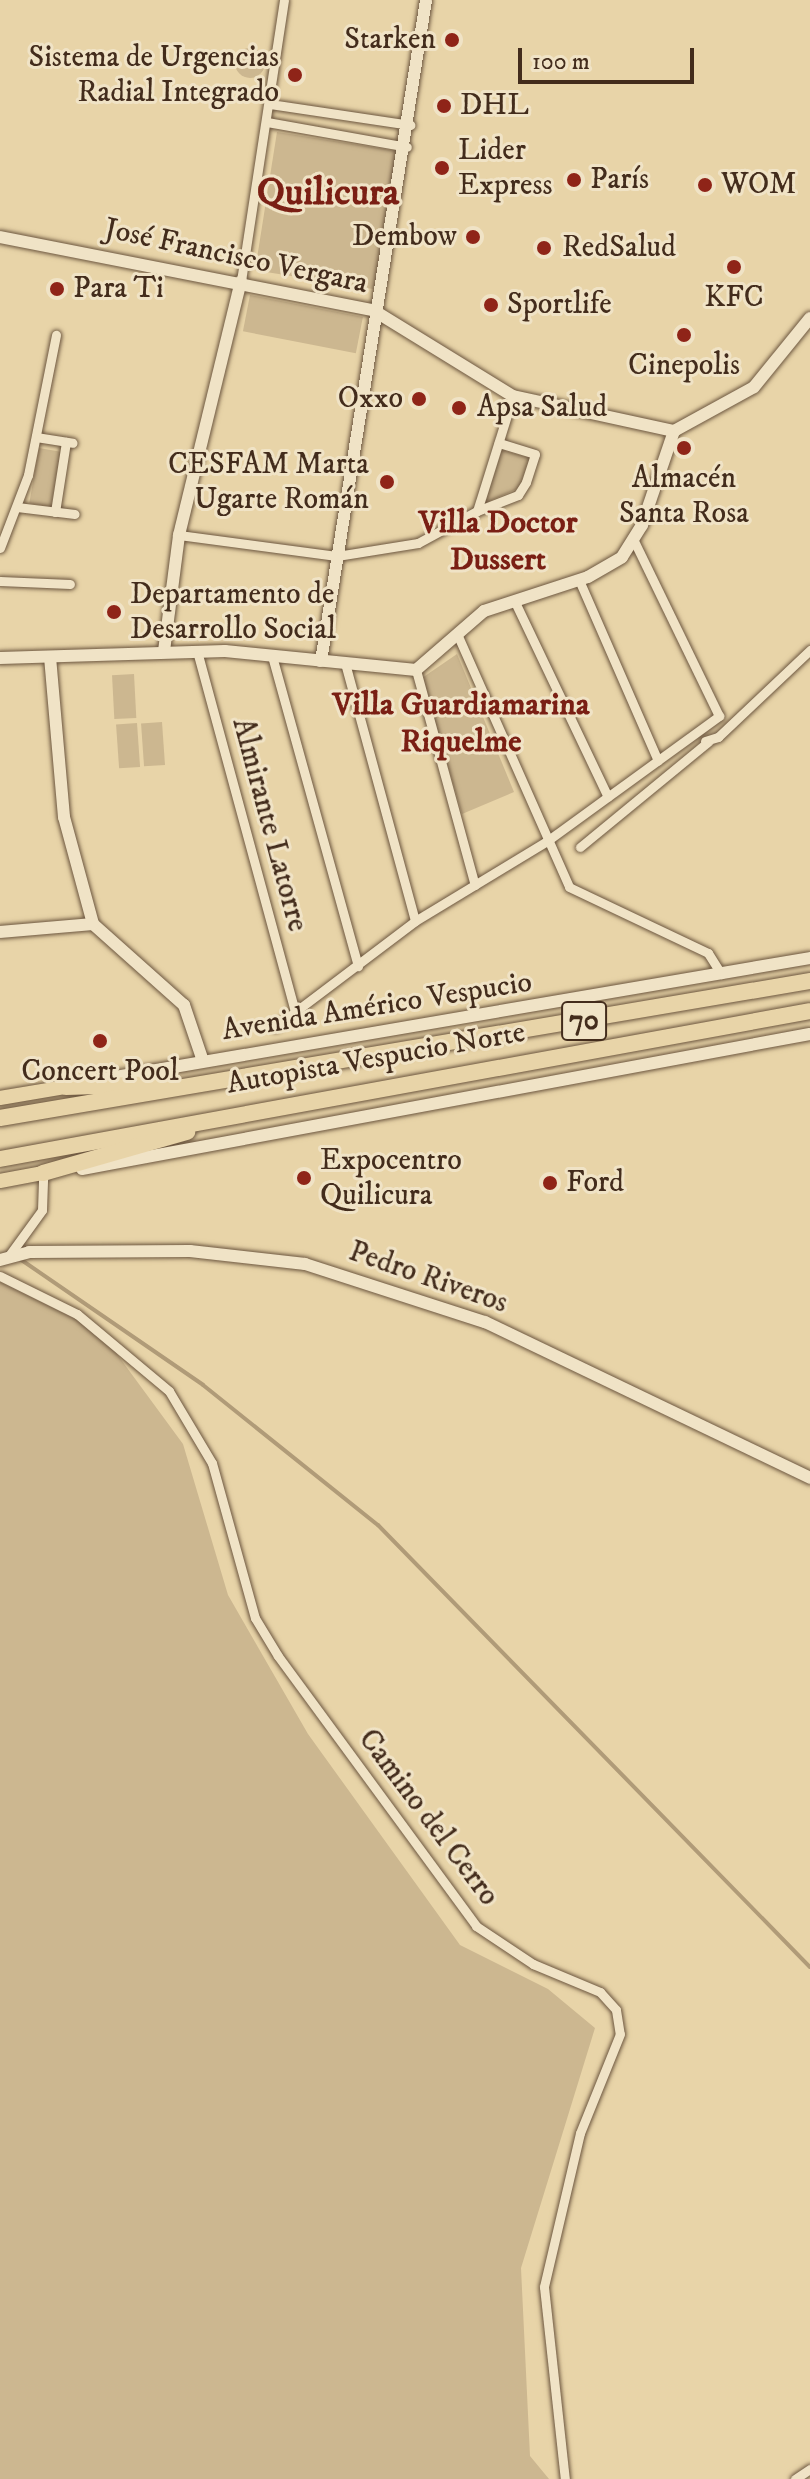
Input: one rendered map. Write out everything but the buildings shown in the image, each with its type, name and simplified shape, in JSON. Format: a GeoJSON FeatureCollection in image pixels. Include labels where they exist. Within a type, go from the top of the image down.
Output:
{"type":"FeatureCollection","features":[{"type":"Feature","properties":{"kind":"highway","name":"Autopista Vespucio Norte"},"geometry":{"type":"LineString","coordinates":[[0,1118],[241,1082],[810,981]]}},
{"type":"Feature","properties":{"kind":"highway","name":"Autopista Vespucio Norte"},"geometry":{"type":"LineString","coordinates":[[0,1159],[228,1114],[810,1011]]}},
{"type":"Feature","properties":{"kind":"highway"},"geometry":{"type":"LineString","coordinates":[[66,1087],[241,1082]]}},
{"type":"Feature","properties":{"kind":"highway"},"geometry":{"type":"LineString","coordinates":[[43,1173],[228,1114]]}},
{"type":"Feature","properties":{"kind":"main road","name":"Avenida Américo Vespucio"},"geometry":{"type":"LineString","coordinates":[[0,1098],[66,1087]]}},
{"type":"Feature","properties":{"kind":"main road"},"geometry":{"type":"LineString","coordinates":[[0,1181],[43,1173]]}},
{"type":"Feature","properties":{"kind":"street"},"geometry":{"type":"LineString","coordinates":[[164,651],[179,535],[241,281],[284,0]]}},
{"type":"Feature","properties":{"kind":"street"},"geometry":{"type":"LineString","coordinates":[[321,661],[373,310],[407,147],[426,0]]}},
{"type":"Feature","properties":{"kind":"street"},"geometry":{"type":"LineString","coordinates":[[270,104],[410,125]]}},
{"type":"Feature","properties":{"kind":"street"},"geometry":{"type":"LineString","coordinates":[[333,134],[336,114]]}},
{"type":"Feature","properties":{"kind":"street"},"geometry":{"type":"LineString","coordinates":[[267,122],[407,147]]}},
{"type":"Feature","properties":{"kind":"street","name":"José Francisco Vergara"},"geometry":{"type":"LineString","coordinates":[[0,237],[241,281],[373,310],[513,396],[674,431]]}},
{"type":"Feature","properties":{"kind":"street"},"geometry":{"type":"LineString","coordinates":[[0,658],[197,651],[416,670],[484,611],[579,580],[616,562],[634,541],[674,431],[754,387],[810,318]]}},
{"type":"Feature","properties":{"kind":"street"},"geometry":{"type":"LineString","coordinates":[[0,548],[17,507],[36,437],[56,335]]}},
{"type":"Feature","properties":{"kind":"street"},"geometry":{"type":"LineString","coordinates":[[477,511],[513,396]]}},
{"type":"Feature","properties":{"kind":"street"},"geometry":{"type":"LineString","coordinates":[[36,437],[70,442],[55,512]]}},
{"type":"Feature","properties":{"kind":"street"},"geometry":{"type":"LineString","coordinates":[[179,535],[337,556],[418,543],[477,511],[518,495],[526,482],[535,454],[499,443]]}},
{"type":"Feature","properties":{"kind":"street"},"geometry":{"type":"LineString","coordinates":[[17,507],[75,514]]}},
{"type":"Feature","properties":{"kind":"street"},"geometry":{"type":"LineString","coordinates":[[275,1027],[415,921],[547,841],[719,716],[634,541]]}},
{"type":"Feature","properties":{"kind":"street"},"geometry":{"type":"LineString","coordinates":[[579,580],[658,761]]}},
{"type":"Feature","properties":{"kind":"street"},"geometry":{"type":"LineString","coordinates":[[0,581],[70,584]]}},
{"type":"Feature","properties":{"kind":"street"},"geometry":{"type":"LineString","coordinates":[[514,600],[608,797]]}},
{"type":"Feature","properties":{"kind":"street"},"geometry":{"type":"LineString","coordinates":[[458,636],[569,887],[708,953],[721,974]]}},
{"type":"Feature","properties":{"kind":"street"},"geometry":{"type":"LineString","coordinates":[[580,847],[708,742],[810,650]]}},
{"type":"Feature","properties":{"kind":"street","name":"Almirante Latorre"},"geometry":{"type":"LineString","coordinates":[[197,651],[295,1012]]}},
{"type":"Feature","properties":{"kind":"street"},"geometry":{"type":"LineString","coordinates":[[272,656],[358,966]]}},
{"type":"Feature","properties":{"kind":"street"},"geometry":{"type":"LineString","coordinates":[[50,657],[64,817],[93,924],[184,1005],[203,1061]]}},
{"type":"Feature","properties":{"kind":"street"},"geometry":{"type":"LineString","coordinates":[[345,663],[415,921]]}},
{"type":"Feature","properties":{"kind":"street"},"geometry":{"type":"LineString","coordinates":[[416,670],[475,885]]}},
{"type":"Feature","properties":{"kind":"street"},"geometry":{"type":"LineString","coordinates":[[702,730],[708,742]]}},
{"type":"Feature","properties":{"kind":"street"},"geometry":{"type":"LineString","coordinates":[[0,932],[93,924]]}},
{"type":"Feature","properties":{"kind":"street","name":"Avenida Américo Vespucio"},"geometry":{"type":"LineString","coordinates":[[66,1087],[810,958]]}},
{"type":"Feature","properties":{"kind":"street"},"geometry":{"type":"LineString","coordinates":[[4,1258],[42,1210],[43,1173],[810,1034]]}},
{"type":"Feature","properties":{"kind":"street","name":"Pedro Riveros"},"geometry":{"type":"LineString","coordinates":[[4,1258],[190,1251],[305,1264],[485,1322],[810,1478]]}},
{"type":"Feature","properties":{"kind":"street","name":"Camino del Cerro"},"geometry":{"type":"LineString","coordinates":[[0,1276],[77,1314],[169,1391],[212,1463],[255,1618],[278,1656],[476,1926],[533,1964],[600,1992],[616,2010],[620,2034],[580,2133],[544,2287],[565,2479]]}},
{"type":"Feature","properties":{"kind":"street"},"geometry":{"type":"LineString","coordinates":[[795,2479],[810,2469]]}},
{"type":"Feature","properties":{"kind":"shaded area"},"geometry":{"type":"Polygon","coordinates":[[[250,48],[261,52],[265,63],[261,74],[250,78],[239,74],[235,63],[239,52],[250,48]]]}},
{"type":"Feature","properties":{"kind":"shaded area"},"geometry":{"type":"Polygon","coordinates":[[[277,132],[397,151],[375,289],[255,270],[277,132]]]}},
{"type":"Feature","properties":{"kind":"shaded area"},"geometry":{"type":"Polygon","coordinates":[[[250,295],[363,317],[356,353],[243,331],[250,295]]]}},
{"type":"Feature","properties":{"kind":"shaded area"},"geometry":{"type":"Polygon","coordinates":[[[39,448],[61,452],[51,507],[29,503],[39,448]]]}},
{"type":"Feature","properties":{"kind":"shaded area"},"geometry":{"type":"Polygon","coordinates":[[[502,450],[530,458],[519,488],[485,503],[502,450]]]}},
{"type":"Feature","properties":{"kind":"shaded area"},"geometry":{"type":"Polygon","coordinates":[[[457,654],[514,792],[462,814],[422,678],[457,654]]]}},
{"type":"Feature","properties":{"kind":"shaded area"},"geometry":{"type":"Polygon","coordinates":[[[134,674],[136,718],[114,719],[112,675],[134,674]]]}},
{"type":"Feature","properties":{"kind":"shaded area"},"geometry":{"type":"Polygon","coordinates":[[[162,722],[165,765],[144,766],[141,723],[162,722]]]}},
{"type":"Feature","properties":{"kind":"shaded area"},"geometry":{"type":"Polygon","coordinates":[[[137,723],[140,767],[119,768],[116,724],[137,723]]]}},
{"type":"Feature","properties":{"kind":"shaded area"},"geometry":{"type":"Polygon","coordinates":[[[0,1282],[100,1331],[183,1444],[228,1595],[308,1734],[460,1945],[548,1989],[595,2028],[521,2268],[530,2456],[549,2479],[0,2479],[0,1282]]]}},
{"type":"Feature","properties":{"kind":"waterway"},"geometry":{"type":"LineString","coordinates":[[20,1259],[203,1385],[378,1525],[810,1967]]}},
{"type":"Feature","properties":{"kind":"place","name":"Starken"},"geometry":{"type":"Point","coordinates":[452,40]}},
{"type":"Feature","properties":{"kind":"place","name":"Sistema de Urgencias Radial Integrado"},"geometry":{"type":"Point","coordinates":[295,75]}},
{"type":"Feature","properties":{"kind":"place","name":"DHL"},"geometry":{"type":"Point","coordinates":[444,106]}},
{"type":"Feature","properties":{"kind":"place","name":"Lider Express"},"geometry":{"type":"Point","coordinates":[442,168]}},
{"type":"Feature","properties":{"kind":"place","name":"París"},"geometry":{"type":"Point","coordinates":[574,180]}},
{"type":"Feature","properties":{"kind":"place","name":"WOM"},"geometry":{"type":"Point","coordinates":[705,185]}},
{"type":"Feature","properties":{"kind":"place","name":"Dembow"},"geometry":{"type":"Point","coordinates":[473,237]}},
{"type":"Feature","properties":{"kind":"place","name":"RedSalud"},"geometry":{"type":"Point","coordinates":[544,248]}},
{"type":"Feature","properties":{"kind":"place","name":"KFC"},"geometry":{"type":"Point","coordinates":[734,267]}},
{"type":"Feature","properties":{"kind":"place","name":"Para Ti"},"geometry":{"type":"Point","coordinates":[57,289]}},
{"type":"Feature","properties":{"kind":"place","name":"Sportlife"},"geometry":{"type":"Point","coordinates":[491,305]}},
{"type":"Feature","properties":{"kind":"place","name":"Cinepolis"},"geometry":{"type":"Point","coordinates":[684,335]}},
{"type":"Feature","properties":{"kind":"place","name":"Oxxo"},"geometry":{"type":"Point","coordinates":[419,399]}},
{"type":"Feature","properties":{"kind":"place","name":"Apsa Salud"},"geometry":{"type":"Point","coordinates":[459,408]}},
{"type":"Feature","properties":{"kind":"place","name":"Almacén Santa Rosa"},"geometry":{"type":"Point","coordinates":[684,448]}},
{"type":"Feature","properties":{"kind":"place","name":"CESFAM Marta Ugarte Román"},"geometry":{"type":"Point","coordinates":[387,482]}},
{"type":"Feature","properties":{"kind":"place","name":"Departamento de Desarrollo Social"},"geometry":{"type":"Point","coordinates":[114,612]}},
{"type":"Feature","properties":{"kind":"place","name":"Concert Pool"},"geometry":{"type":"Point","coordinates":[100,1041]}},
{"type":"Feature","properties":{"kind":"place","name":"Expocentro Quilicura"},"geometry":{"type":"Point","coordinates":[304,1178]}},
{"type":"Feature","properties":{"kind":"place","name":"Ford"},"geometry":{"type":"Point","coordinates":[550,1183]}},
{"type":"Feature","properties":{"kind":"district","name":"Quilicura"},"geometry":{"type":"Point","coordinates":[328,194]}},
{"type":"Feature","properties":{"kind":"district","name":"Villa Doctor Dussert"},"geometry":{"type":"Point","coordinates":[498,542]}},
{"type":"Feature","properties":{"kind":"district","name":"Villa Guardiamarina Riquelme"},"geometry":{"type":"Point","coordinates":[461,724]}}]}
